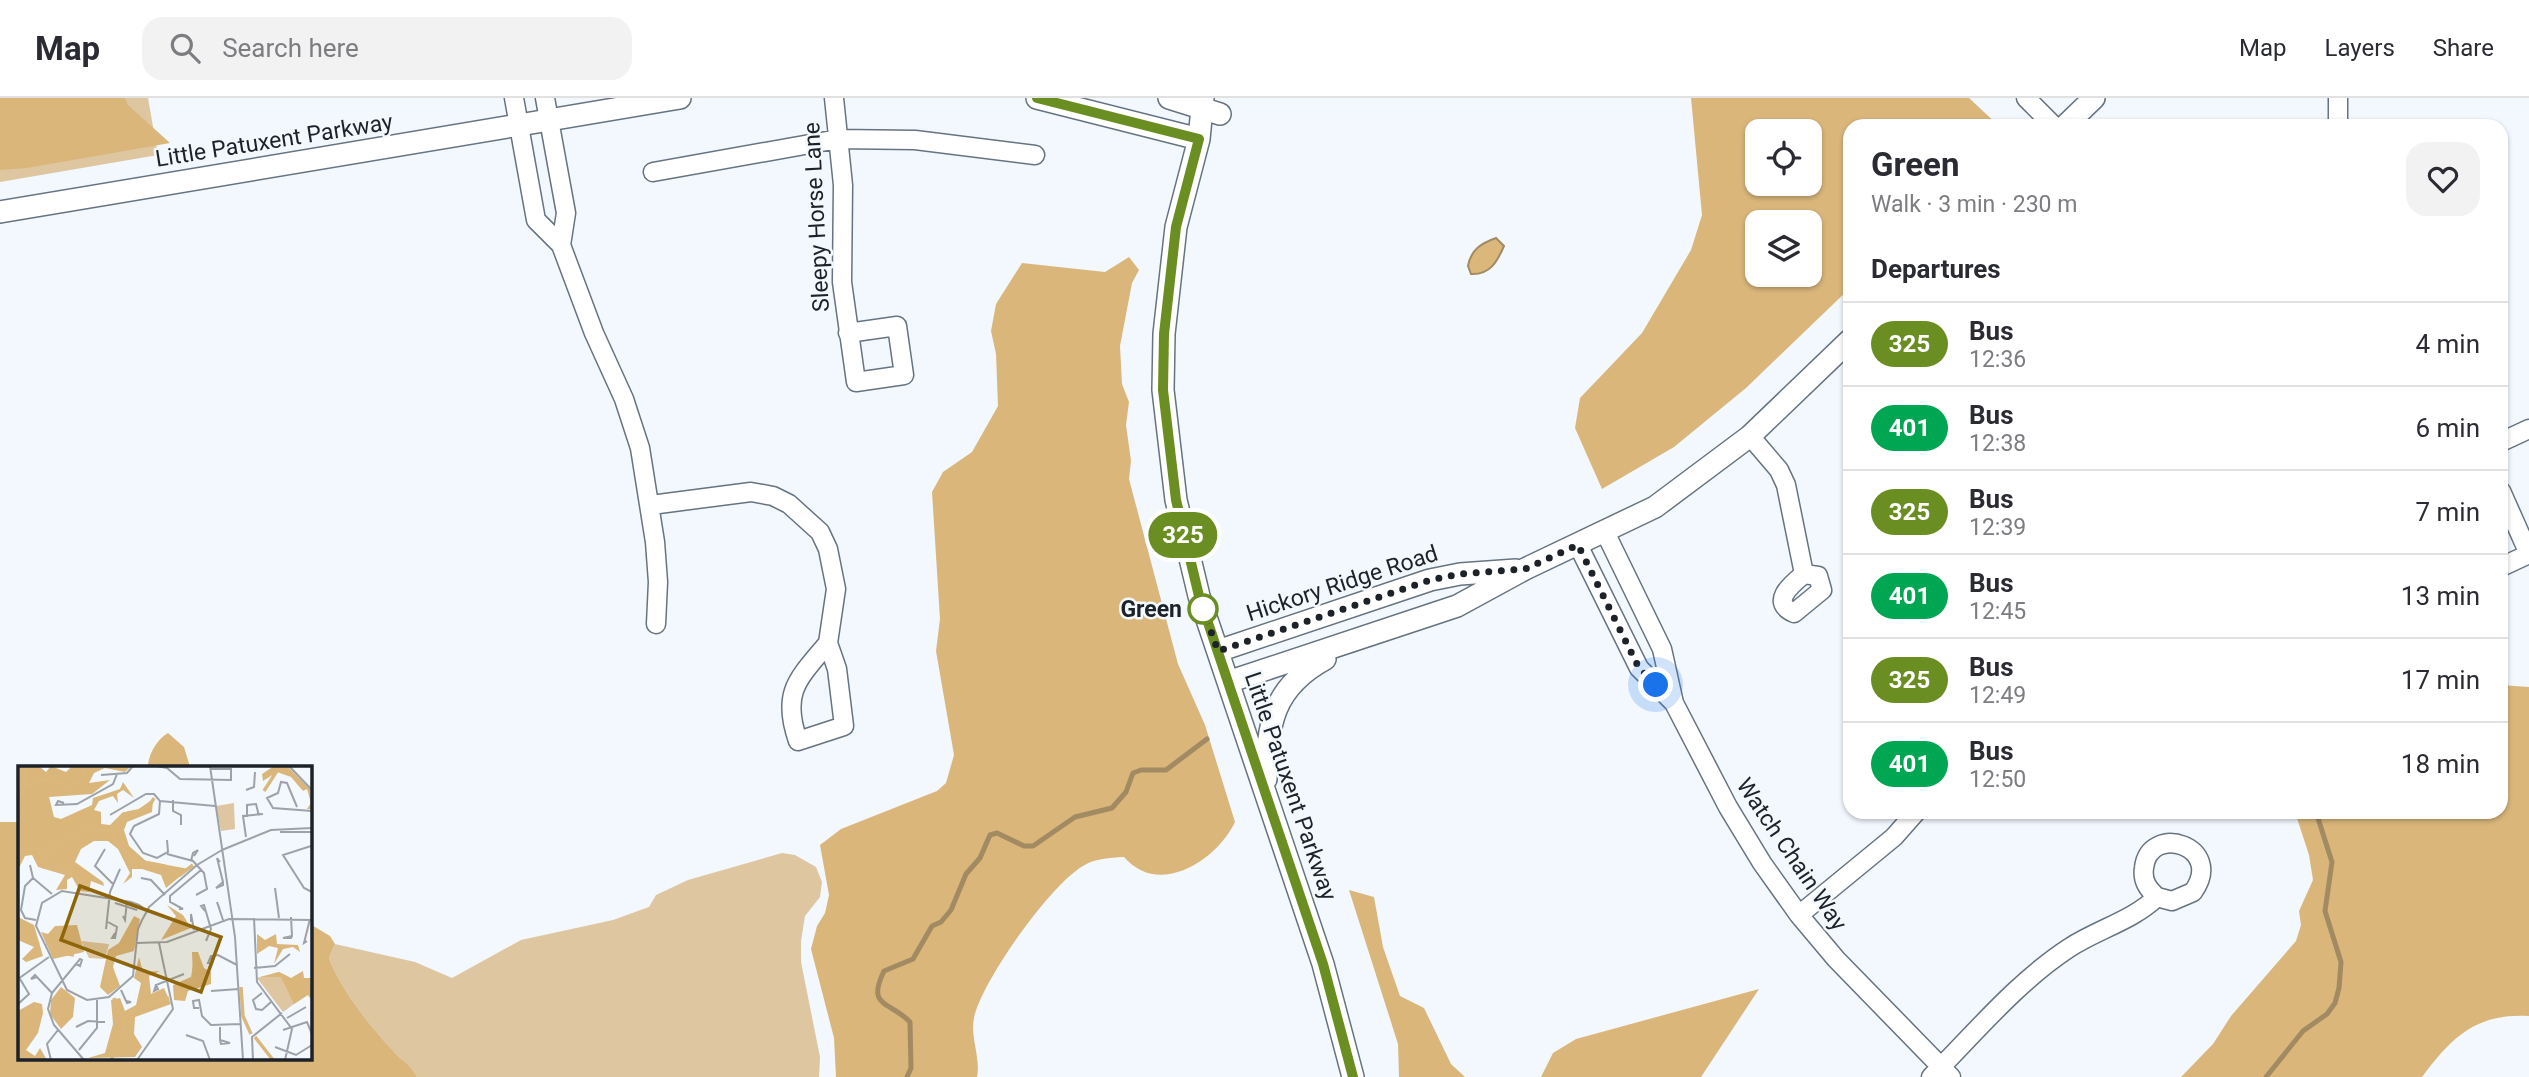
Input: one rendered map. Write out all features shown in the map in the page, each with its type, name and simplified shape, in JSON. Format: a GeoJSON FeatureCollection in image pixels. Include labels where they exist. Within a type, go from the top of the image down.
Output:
{"type":"FeatureCollection","features":[{"type":"Feature","properties":{"kind":"street"},"geometry":{"type":"LineString","coordinates":[[514,98],[536,220],[561,245],[594,333],[634,425],[651,505],[658,582],[656,624]]}},
{"type":"Feature","properties":{"kind":"street"},"geometry":{"type":"LineString","coordinates":[[545,98],[566,213],[561,245]]}},
{"type":"Feature","properties":{"kind":"street","name":"Little Patuxent Parkway"},"geometry":{"type":"LineString","coordinates":[[0,212],[680,98]]}},
{"type":"Feature","properties":{"kind":"street","name":"Sleepy Horse Lane"},"geometry":{"type":"LineString","coordinates":[[834,98],[843,185],[842,282],[848,333]]}},
{"type":"Feature","properties":{"kind":"street"},"geometry":{"type":"LineString","coordinates":[[1037,98],[1199,139]]}},
{"type":"Feature","properties":{"kind":"street","name":"Little Patuxent Parkway"},"geometry":{"type":"LineString","coordinates":[[1169,98],[1214,105],[1199,139],[1176,227],[1164,334],[1163,390],[1170,463],[1186,551],[1327,975],[1353,1077]]}},
{"type":"Feature","properties":{"kind":"street"},"geometry":{"type":"LineString","coordinates":[[2026,98],[2047,119]]}},
{"type":"Feature","properties":{"kind":"street"},"geometry":{"type":"LineString","coordinates":[[2072,119],[2094,98]]}},
{"type":"Feature","properties":{"kind":"street"},"geometry":{"type":"LineString","coordinates":[[2338,119],[2339,98]]}},
{"type":"Feature","properties":{"kind":"street"},"geometry":{"type":"LineString","coordinates":[[653,172],[838,139],[915,139],[1035,155]]}},
{"type":"Feature","properties":{"kind":"street","name":"Hickory Ridge Road"},"geometry":{"type":"LineString","coordinates":[[1228,682],[1457,606],[1525,569],[1655,507],[1750,436],[1843,347]]}},
{"type":"Feature","properties":{"kind":"street"},"geometry":{"type":"LineString","coordinates":[[2508,439],[2529,429]]}},
{"type":"Feature","properties":{"kind":"street"},"geometry":{"type":"LineString","coordinates":[[1750,436],[1779,470],[1786,485],[1804,574]]}},
{"type":"Feature","properties":{"kind":"street"},"geometry":{"type":"LineString","coordinates":[[651,505],[751,492],[773,496],[806,517],[820,532],[828,549],[836,589],[828,643],[790,698],[791,722],[798,741],[844,726],[837,669],[828,643]]}},
{"type":"Feature","properties":{"kind":"street"},"geometry":{"type":"LineString","coordinates":[[2508,507],[2529,554],[2508,564]]}},
{"type":"Feature","properties":{"kind":"street","name":"Watch Chain Way"},"geometry":{"type":"LineString","coordinates":[[1605,532],[1662,649],[1674,703],[1728,807],[1799,915],[1941,1074]]}},
{"type":"Feature","properties":{"kind":"street","name":"Watch Chain Way"},"geometry":{"type":"LineString","coordinates":[[1578,545],[1639,668],[1674,703]]}},
{"type":"Feature","properties":{"kind":"street","name":"Hickory Ridge Road"},"geometry":{"type":"LineString","coordinates":[[1218,651],[1430,580],[1460,574],[1525,569]]}},
{"type":"Feature","properties":{"kind":"street"},"geometry":{"type":"LineString","coordinates":[[1265,792],[1267,737],[1279,701],[1306,669],[1363,639]]}},
{"type":"Feature","properties":{"kind":"street"},"geometry":{"type":"LineString","coordinates":[[1799,915],[1894,837],[1910,819]]}},
{"type":"Feature","properties":{"kind":"street"},"geometry":{"type":"LineString","coordinates":[[1941,1074],[2045,966],[2069,948],[2144,909],[2158,897]]}},
{"type":"Feature","properties":{"kind":"shaded area"},"geometry":{"type":"Polygon","coordinates":[[[0,98],[148,98],[158,155],[0,182],[0,98]]]}},
{"type":"Feature","properties":{"kind":"shaded area"},"geometry":{"type":"Polygon","coordinates":[[[0,98],[125,98],[128,105],[170,143],[27,168],[0,170],[0,98]]]}},
{"type":"Feature","properties":{"kind":"shaded area"},"geometry":{"type":"Polygon","coordinates":[[[1691,98],[1969,98],[1992,119],[1843,119],[1843,295],[1746,388],[1674,447],[1602,489],[1575,428],[1580,398],[1642,333],[1691,250],[1702,215],[1691,98]]]}},
{"type":"Feature","properties":{"kind":"shaded area"},"geometry":{"type":"Polygon","coordinates":[[[1496,238],[1504,246],[1495,262],[1488,270],[1471,274],[1468,266],[1474,251],[1496,238]]]}},
{"type":"Feature","properties":{"kind":"shaded area"},"geometry":{"type":"Polygon","coordinates":[[[1129,257],[1139,270],[1132,283],[1120,346],[1122,384],[1129,402],[1126,425],[1131,461],[1129,479],[1178,664],[1205,725],[1235,822],[1215,849],[1186,869],[1170,874],[1154,874],[1138,869],[1124,857],[1118,857],[1093,861],[1069,877],[1019,936],[979,1002],[973,1025],[977,1077],[836,1077],[834,1038],[811,949],[829,895],[820,845],[841,829],[937,791],[946,783],[954,755],[936,651],[940,619],[932,492],[943,472],[972,452],[998,406],[996,354],[991,331],[996,304],[1022,263],[1105,272],[1129,257]]]}},
{"type":"Feature","properties":{"kind":"shaded area"},"geometry":{"type":"Polygon","coordinates":[[[2508,686],[2529,687],[2529,1016],[2494,1019],[2467,1030],[2444,1050],[2422,1077],[2181,1077],[2213,1044],[2231,1016],[2296,941],[2301,925],[2299,911],[2313,880],[2309,855],[2297,819],[2508,819],[2508,686]]]}},
{"type":"Feature","properties":{"kind":"shaded area"},"geometry":{"type":"Polygon","coordinates":[[[168,733],[184,747],[190,766],[148,766],[160,739],[168,733]]]}},
{"type":"Feature","properties":{"kind":"shaded area"},"geometry":{"type":"Polygon","coordinates":[[[0,822],[18,822],[18,1060],[312,1060],[312,925],[330,936],[335,944],[329,958],[341,984],[369,1023],[417,1077],[0,1077],[0,822]]]}},
{"type":"Feature","properties":{"kind":"shaded area"},"geometry":{"type":"Polygon","coordinates":[[[782,853],[795,855],[816,867],[822,882],[820,897],[805,916],[801,941],[801,962],[820,1057],[819,1077],[417,1077],[359,1010],[341,984],[329,958],[335,944],[415,962],[452,978],[521,940],[613,920],[649,907],[656,895],[688,880],[782,853]]]}},
{"type":"Feature","properties":{"kind":"shaded area"},"geometry":{"type":"Polygon","coordinates":[[[1349,890],[1374,897],[1383,947],[1400,996],[1424,1008],[1451,1064],[1465,1077],[1399,1077],[1398,1044],[1349,890]]]}},
{"type":"Feature","properties":{"kind":"shaded area"},"geometry":{"type":"Polygon","coordinates":[[[1759,989],[1701,1077],[1541,1077],[1553,1053],[1576,1039],[1759,989]]]}},
{"type":"Feature","properties":{"kind":"waterway"},"geometry":{"type":"LineString","coordinates":[[907,1077],[911,1068],[910,1022],[879,998],[879,983],[884,971],[913,959],[932,926],[941,922],[951,910],[966,874],[980,858],[990,835],[997,833],[1024,846],[1033,846],[1075,817],[1112,808],[1126,792],[1133,773],[1141,770],[1166,770],[1207,739]]}},
{"type":"Feature","properties":{"kind":"waterway"},"geometry":{"type":"LineString","coordinates":[[2266,1077],[2303,1031],[2327,1014],[2335,1003],[2339,988],[2341,962],[2325,911],[2332,862],[2318,819]]}},
{"type":"Feature","properties":{"kind":"bus line","name":"325"},"geometry":{"type":"LineString","coordinates":[[1037,98],[1084,107],[1199,139],[1176,227],[1164,334],[1163,390],[1176,500],[1186,551],[1199,596],[1323,964],[1346,1042],[1353,1077]]}},
{"type":"Feature","properties":{"kind":"place","name":"Green"},"geometry":{"type":"Point","coordinates":[1203,609]}},
{"type":"Feature","properties":{"kind":"route"},"geometry":{"type":"LineString","coordinates":[[1203,609],[1218,651],[1430,580],[1460,574],[1525,569],[1578,545],[1639,668],[1656,685]]}}]}
